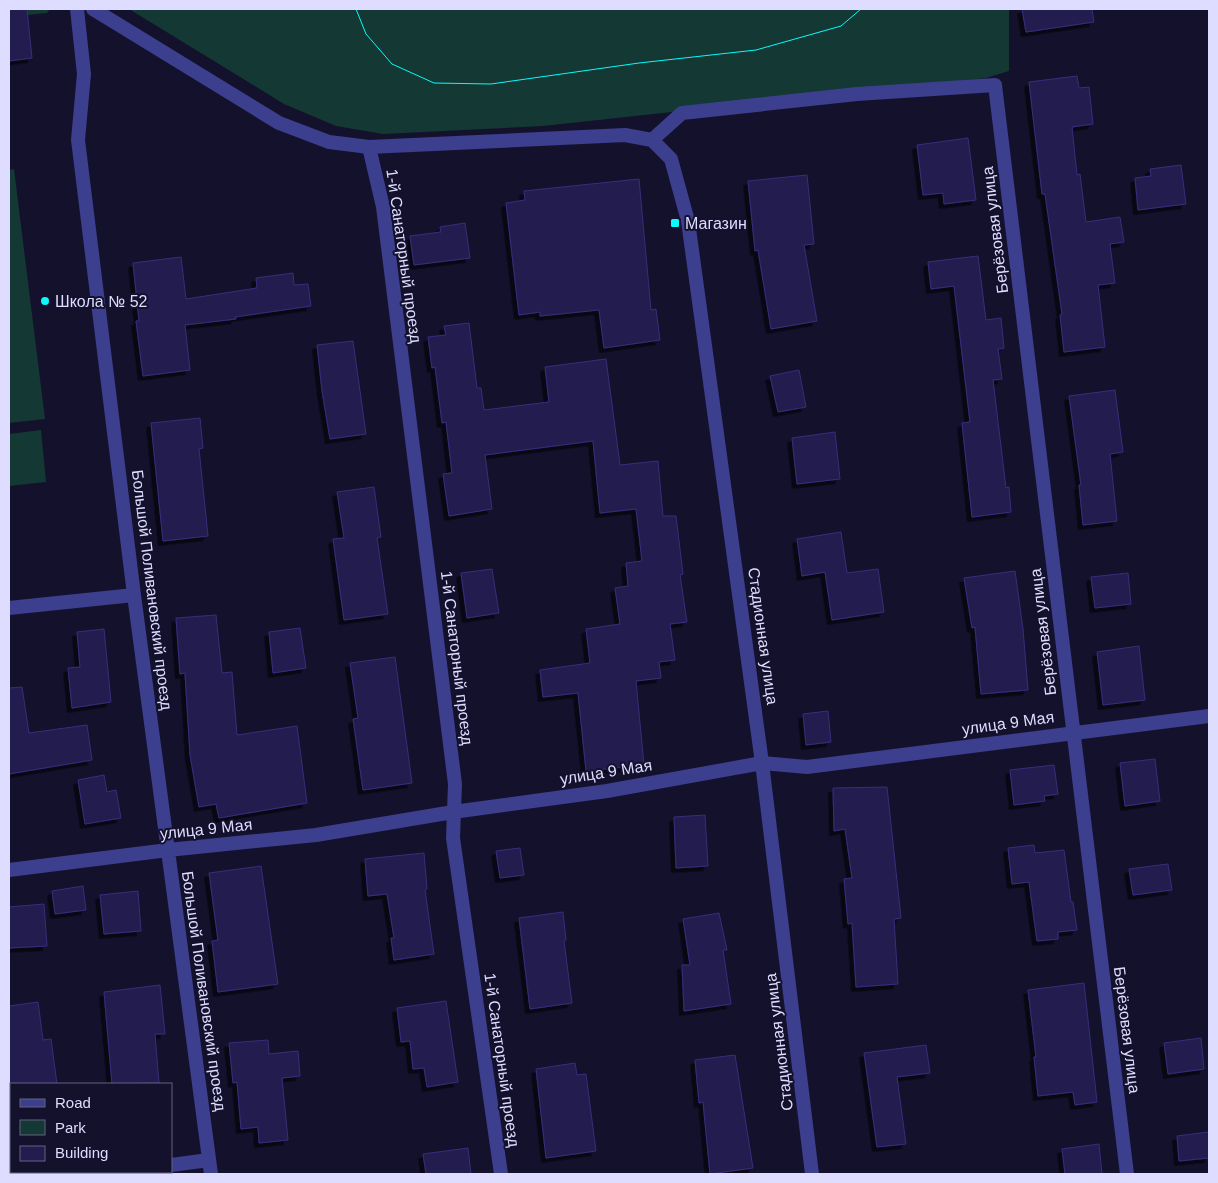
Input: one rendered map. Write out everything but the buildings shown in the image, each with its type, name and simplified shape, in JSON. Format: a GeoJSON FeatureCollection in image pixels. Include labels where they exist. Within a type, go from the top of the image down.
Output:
{"type":"FeatureCollection","features":[{"type":"Feature","properties":{"kind":"street","name":"Большой Поливановский проезд"},"geometry":{"type":"LineString","coordinates":[[77,9],[84,74],[78,140],[134,595],[210,1167]]}},
{"type":"Feature","properties":{"kind":"street"},"geometry":{"type":"LineString","coordinates":[[93,9],[279,123],[329,142],[369,147],[625,134],[652,140]]}},
{"type":"Feature","properties":{"kind":"street","name":"Берёзовая улица"},"geometry":{"type":"LineString","coordinates":[[652,140],[682,113],[857,94],[995,85],[1127,1174]]}},
{"type":"Feature","properties":{"kind":"street","name":"Стадионная улица"},"geometry":{"type":"LineString","coordinates":[[652,140],[671,158],[688,220],[762,763],[812,1174]]}},
{"type":"Feature","properties":{"kind":"street","name":"1-й Санаторный проезд"},"geometry":{"type":"LineString","coordinates":[[369,147],[383,207],[455,784],[453,838],[501,1174]]}},
{"type":"Feature","properties":{"kind":"street"},"geometry":{"type":"LineString","coordinates":[[9,608],[134,595]]}},
{"type":"Feature","properties":{"kind":"street","name":"улица 9 Мая"},"geometry":{"type":"LineString","coordinates":[[9,870],[168,850],[316,835],[453,812],[607,790],[762,763],[806,767],[1209,716]]}},
{"type":"Feature","properties":{"kind":"street"},"geometry":{"type":"LineString","coordinates":[[172,1165],[210,1167]]}},
{"type":"Feature","properties":{"kind":"green space"},"geometry":{"type":"Polygon","coordinates":[[[9,9],[50,9],[47,13],[9,17],[9,9]]]}},
{"type":"Feature","properties":{"kind":"green space"},"geometry":{"type":"Polygon","coordinates":[[[129,9],[1009,9],[1009,71],[986,78],[543,126],[383,134],[336,126],[284,104],[129,9]]]}},
{"type":"Feature","properties":{"kind":"green space"},"geometry":{"type":"Polygon","coordinates":[[[14,169],[45,419],[9,423],[9,170],[14,169]]]}},
{"type":"Feature","properties":{"kind":"green space"},"geometry":{"type":"Polygon","coordinates":[[[41,430],[46,482],[9,486],[9,434],[41,430]]]}},
{"type":"Feature","properties":{"kind":"tram line"},"geometry":{"type":"LineString","coordinates":[[356,9],[366,34],[392,64],[434,83],[491,84],[639,63],[756,50],[841,26],[861,9]]}},
{"type":"Feature","properties":{"kind":"place","name":"Магазин"},"geometry":{"type":"Point","coordinates":[675,223]}},
{"type":"Feature","properties":{"kind":"place","name":"Школа № 52"},"geometry":{"type":"Point","coordinates":[45,301]}}]}
